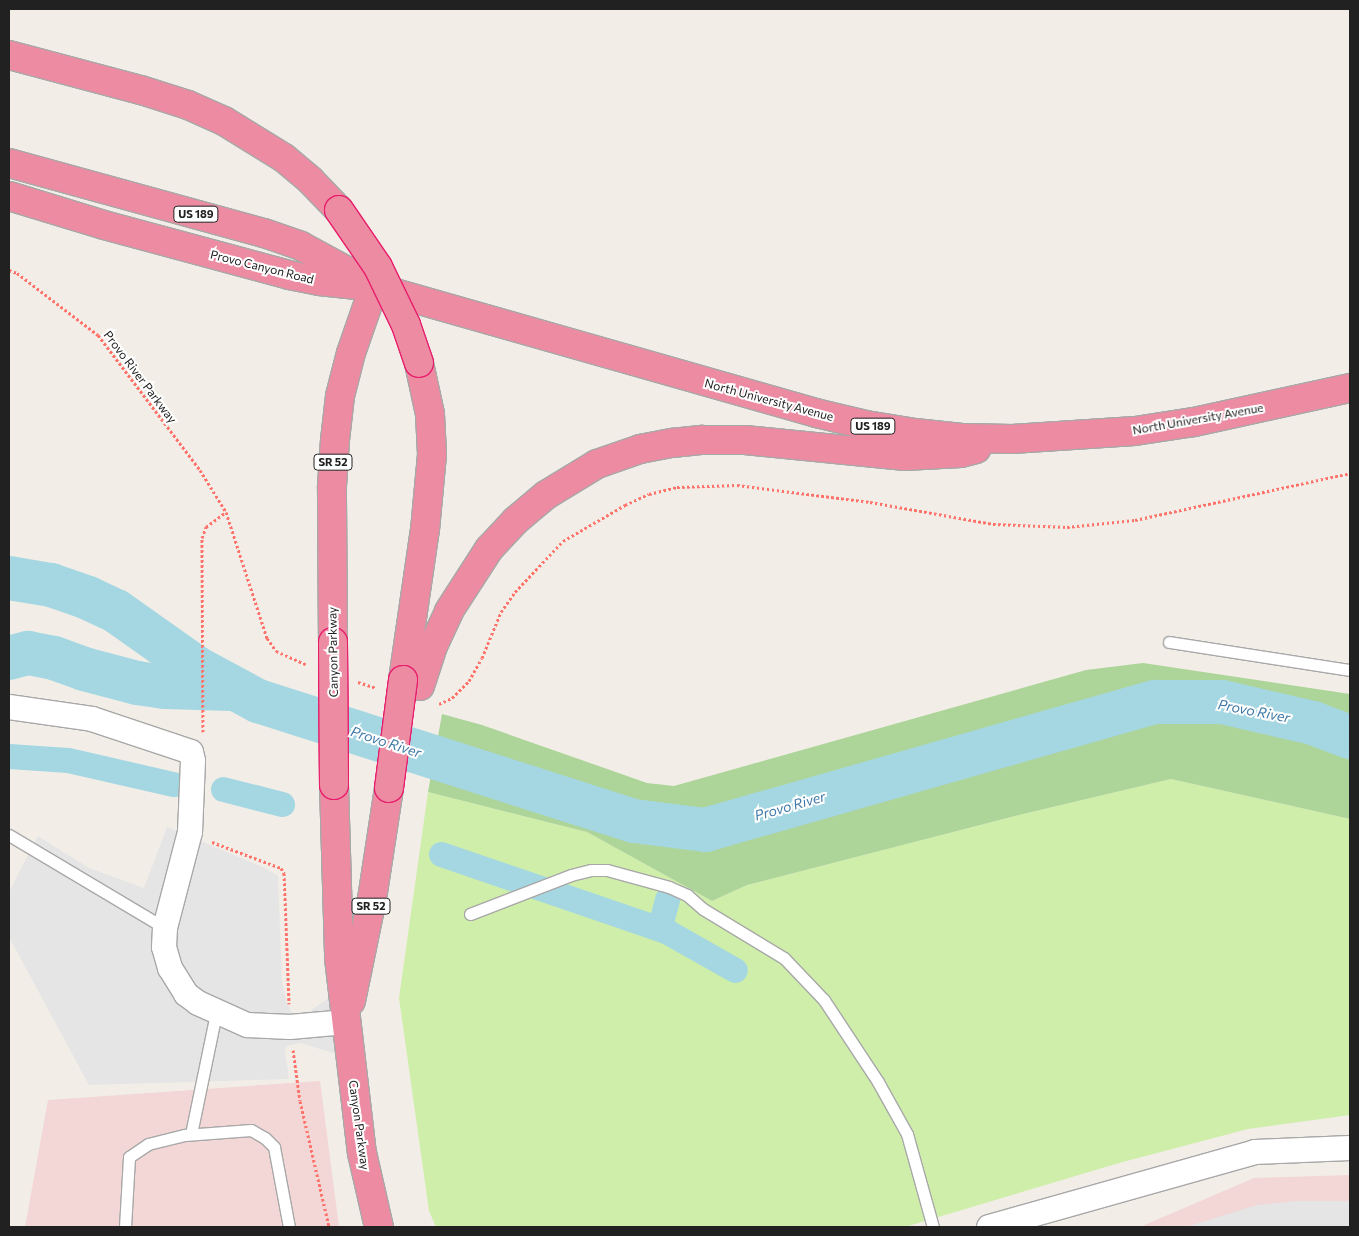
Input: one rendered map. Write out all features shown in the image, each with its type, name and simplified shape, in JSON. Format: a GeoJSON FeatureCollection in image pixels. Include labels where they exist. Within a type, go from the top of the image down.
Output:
{"type":"FeatureCollection","features":[{"type":"Feature","properties":{"kind":"highway"},"geometry":{"type":"LineString","coordinates":[[9,55],[141,90],[188,105],[224,121],[284,158],[311,181],[339,210],[378,268],[399,308],[419,363],[430,414],[432,454],[412,683]]}},
{"type":"Feature","properties":{"kind":"highway","name":"Provo Canyon Road"},"geometry":{"type":"LineString","coordinates":[[9,163],[264,233],[301,246],[374,286]]}},
{"type":"Feature","properties":{"kind":"highway","name":"Provo Canyon Road"},"geometry":{"type":"LineString","coordinates":[[9,196],[104,225],[290,275],[319,281],[374,286]]}},
{"type":"Feature","properties":{"kind":"highway","name":"North University Avenue"},"geometry":{"type":"LineString","coordinates":[[374,286],[816,413],[866,425],[962,438],[1062,437],[1164,427],[1350,388]]}},
{"type":"Feature","properties":{"kind":"highway","name":"Canyon Parkway"},"geometry":{"type":"LineString","coordinates":[[374,286],[351,353],[340,396],[335,440],[332,503],[334,785],[339,958],[362,1153],[379,1227]]}},
{"type":"Feature","properties":{"kind":"highway"},"geometry":{"type":"LineString","coordinates":[[412,683],[433,646],[449,611],[489,549],[515,521],[546,495],[597,464],[640,449],[703,440],[745,440],[905,456],[961,453],[1012,439]]}},
{"type":"Feature","properties":{"kind":"highway","name":"Canyon Parkway"},"geometry":{"type":"LineString","coordinates":[[346,1022],[365,940],[389,788],[412,683]]}},
{"type":"Feature","properties":{"kind":"street"},"geometry":{"type":"LineString","coordinates":[[9,707],[92,719],[191,752],[193,761],[190,832],[165,928],[164,947],[170,968],[177,982],[192,998],[216,1013],[247,1025],[290,1027],[346,1022]]}},
{"type":"Feature","properties":{"kind":"street"},"geometry":{"type":"LineString","coordinates":[[990,1227],[1255,1152],[1350,1148]]}},
{"type":"Feature","properties":{"kind":"lane"},"geometry":{"type":"LineString","coordinates":[[1169,642],[1350,670]]}},
{"type":"Feature","properties":{"kind":"lane"},"geometry":{"type":"LineString","coordinates":[[9,835],[165,928]]}},
{"type":"Feature","properties":{"kind":"lane"},"geometry":{"type":"LineString","coordinates":[[470,914],[571,875],[599,869],[607,870],[669,887],[687,895],[710,913],[784,958],[824,1000],[878,1082],[908,1134],[933,1227]]}},
{"type":"Feature","properties":{"kind":"lane"},"geometry":{"type":"LineString","coordinates":[[191,1134],[216,1013]]}},
{"type":"Feature","properties":{"kind":"lane"},"geometry":{"type":"LineString","coordinates":[[125,1227],[129,1156],[148,1144],[191,1134],[251,1130],[274,1146],[289,1227]]}},
{"type":"Feature","properties":{"kind":"path","name":"Provo River Parkway"},"geometry":{"type":"LineString","coordinates":[[9,270],[17,273],[98,335],[200,470],[226,512],[206,527],[203,532],[203,735]]}},
{"type":"Feature","properties":{"kind":"path"},"geometry":{"type":"LineString","coordinates":[[737,485],[870,502],[993,524],[1067,527],[1135,520],[1350,473]]}},
{"type":"Feature","properties":{"kind":"path"},"geometry":{"type":"LineString","coordinates":[[207,840],[280,868],[284,873],[290,1027],[300,1101],[329,1227]]}},
{"type":"Feature","properties":{"kind":"shaded area"},"geometry":{"type":"Polygon","coordinates":[[[167,827],[265,868],[278,876],[282,981],[287,1003],[293,1016],[304,1015],[342,989],[350,1058],[300,1043],[287,1046],[285,1050],[289,1079],[89,1085],[9,937],[9,892],[38,836],[89,868],[144,888],[167,827]]]}},
{"type":"Feature","properties":{"kind":"shaded area"},"geometry":{"type":"Polygon","coordinates":[[[320,1081],[339,1227],[25,1227],[48,1100],[320,1081]]]}},
{"type":"Feature","properties":{"kind":"shaded area"},"geometry":{"type":"Polygon","coordinates":[[[1350,1175],[1350,1227],[1140,1227],[1254,1178],[1350,1175]]]}},
{"type":"Feature","properties":{"kind":"shaded area"},"geometry":{"type":"Polygon","coordinates":[[[1296,1201],[1350,1201],[1350,1227],[1186,1227],[1257,1205],[1296,1201]]]}},
{"type":"Feature","properties":{"kind":"green space"},"geometry":{"type":"Polygon","coordinates":[[[1143,663],[1350,694],[1350,819],[1171,779],[1023,814],[747,885],[712,901],[587,832],[428,792],[442,714],[482,725],[647,783],[674,786],[1086,670],[1143,663]]]}},
{"type":"Feature","properties":{"kind":"green space"},"geometry":{"type":"Polygon","coordinates":[[[1171,779],[1350,819],[1350,1115],[1248,1129],[1119,1163],[905,1227],[436,1227],[429,1211],[399,998],[428,792],[587,832],[712,901],[747,885],[1023,814],[1171,779]]]}},
{"type":"Feature","properties":{"kind":"waterway","name":"Provo River"},"geometry":{"type":"LineString","coordinates":[[9,578],[51,585],[88,598],[116,611],[195,667],[258,701],[634,821],[705,830],[1155,702],[1222,702],[1313,723],[1350,737]]}},
{"type":"Feature","properties":{"kind":"waterway","name":"Provo River"},"geometry":{"type":"LineString","coordinates":[[9,658],[28,653],[54,658],[84,669],[137,683],[165,687],[232,689]]}},
{"type":"Feature","properties":{"kind":"waterway"},"geometry":{"type":"LineString","coordinates":[[9,756],[68,760],[173,784]]}},
{"type":"Feature","properties":{"kind":"waterway"},"geometry":{"type":"LineString","coordinates":[[223,789],[282,804]]}},
{"type":"Feature","properties":{"kind":"waterway"},"geometry":{"type":"LineString","coordinates":[[441,854],[666,931],[735,970]]}},
{"type":"Feature","properties":{"kind":"waterway"},"geometry":{"type":"LineString","coordinates":[[666,931],[661,922],[667,899]]}}]}
